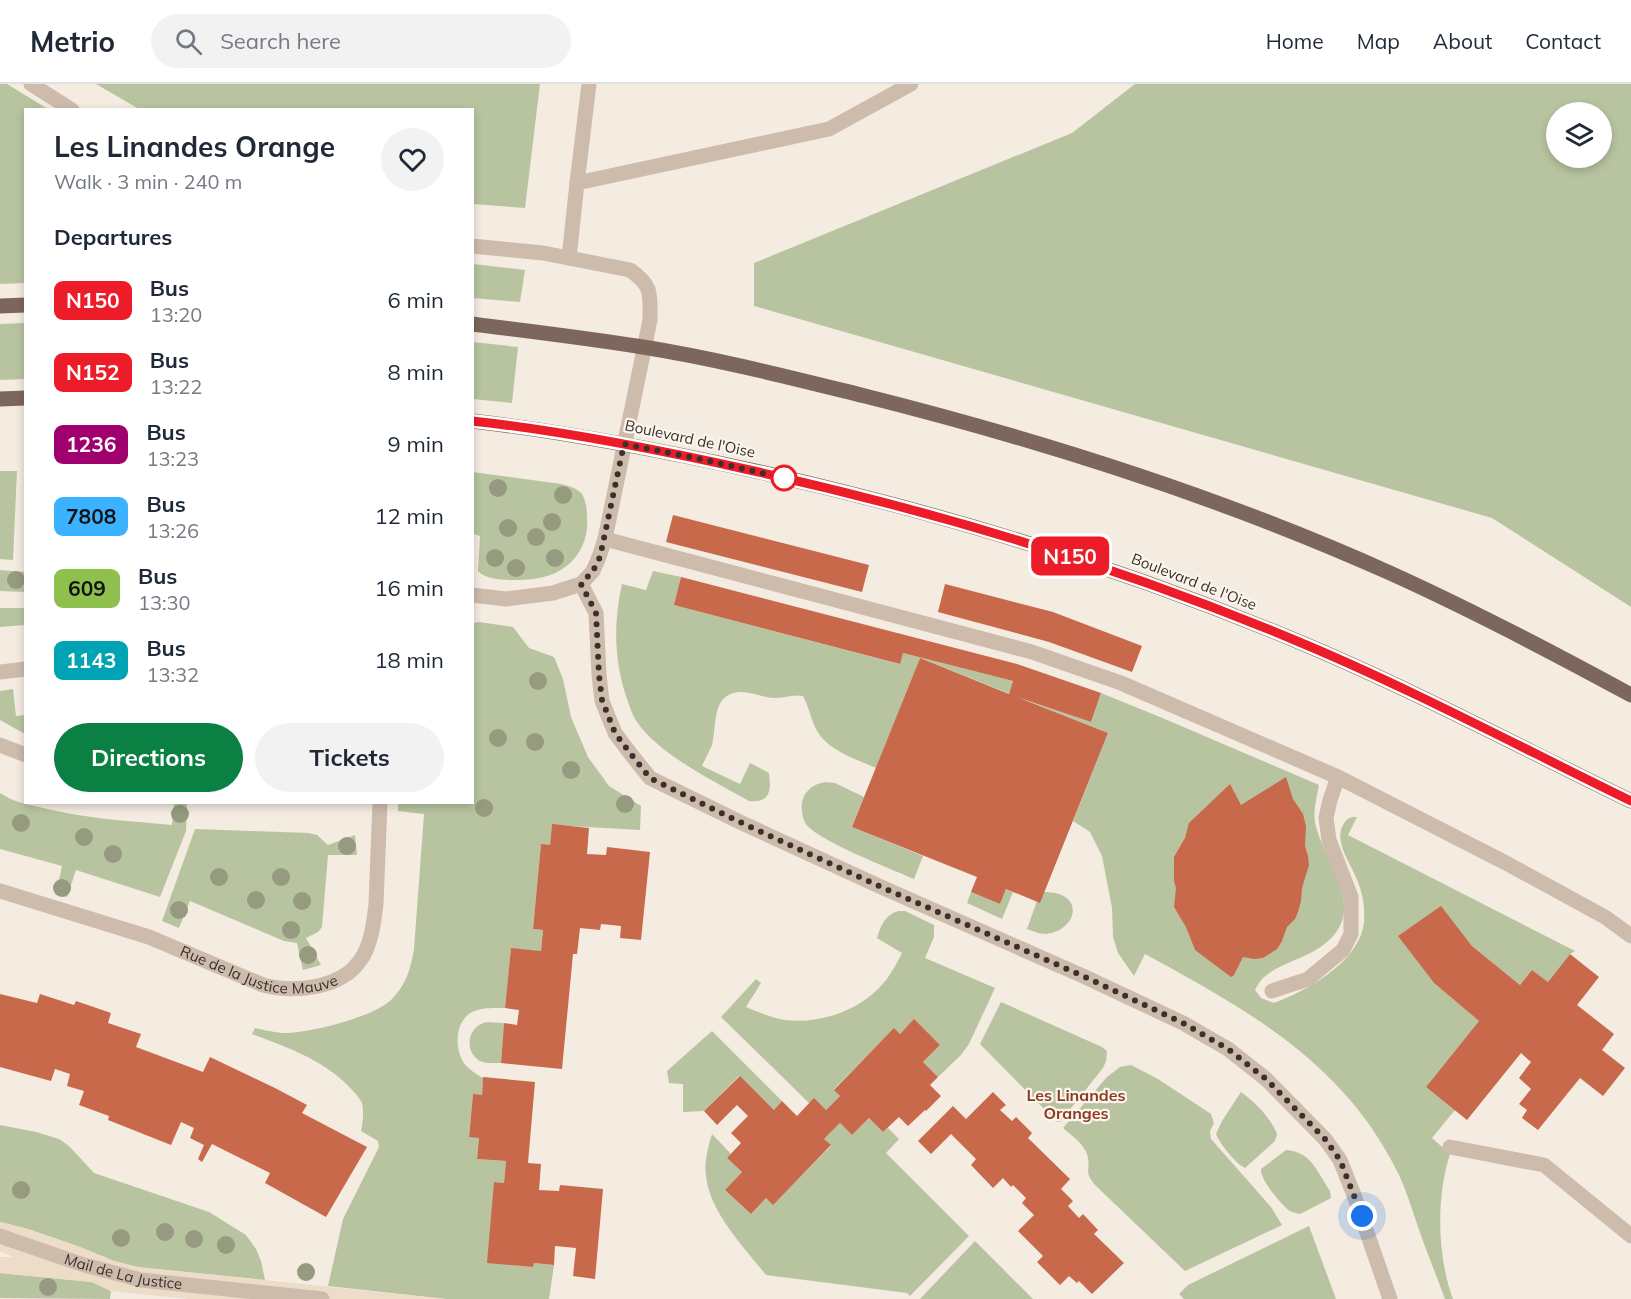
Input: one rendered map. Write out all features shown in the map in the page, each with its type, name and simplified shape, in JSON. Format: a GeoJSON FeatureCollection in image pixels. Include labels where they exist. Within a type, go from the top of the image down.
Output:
{"type":"FeatureCollection","features":[{"type":"Feature","properties":{"kind":"main road"},"geometry":{"type":"LineString","coordinates":[[0,306],[24,305]]}},
{"type":"Feature","properties":{"kind":"main road"},"geometry":{"type":"LineString","coordinates":[[474,324],[644,347],[731,364],[960,420],[1114,467],[1301,535],[1390,573],[1564,659],[1631,695]]}},
{"type":"Feature","properties":{"kind":"main road"},"geometry":{"type":"LineString","coordinates":[[0,399],[24,398]]}},
{"type":"Feature","properties":{"kind":"main road","name":"Boulevard de l'Oise"},"geometry":{"type":"LineString","coordinates":[[474,421],[539,429],[624,444],[867,497],[1017,539],[1121,573],[1292,639],[1355,666],[1429,700],[1631,801]]}},
{"type":"Feature","properties":{"kind":"street"},"geometry":{"type":"LineString","coordinates":[[31,84],[69,108]]}},
{"type":"Feature","properties":{"kind":"street"},"geometry":{"type":"LineString","coordinates":[[569,258],[589,84]]}},
{"type":"Feature","properties":{"kind":"street"},"geometry":{"type":"LineString","coordinates":[[577,183],[829,129],[911,84]]}},
{"type":"Feature","properties":{"kind":"street"},"geometry":{"type":"LineString","coordinates":[[474,246],[543,253],[630,270],[640,277],[649,289],[650,320],[605,538],[593,571],[581,584],[569,589],[531,597],[474,595]]}},
{"type":"Feature","properties":{"kind":"street"},"geometry":{"type":"LineString","coordinates":[[605,538],[1032,652],[1120,683],[1338,777],[1506,862],[1605,917],[1631,936]]}},
{"type":"Feature","properties":{"kind":"street"},"geometry":{"type":"LineString","coordinates":[[581,584],[596,613],[602,700],[615,733],[650,778],[879,886],[1072,971],[1183,1023],[1228,1049],[1266,1079],[1325,1139],[1340,1160],[1390,1299]]}},
{"type":"Feature","properties":{"kind":"street"},"geometry":{"type":"LineString","coordinates":[[0,672],[24,669]]}},
{"type":"Feature","properties":{"kind":"street"},"geometry":{"type":"LineString","coordinates":[[0,745],[24,754]]}},
{"type":"Feature","properties":{"kind":"street"},"geometry":{"type":"LineString","coordinates":[[1272,991],[1308,979],[1343,950],[1351,934],[1351,897],[1329,840],[1326,818],[1338,777]]}},
{"type":"Feature","properties":{"kind":"street","name":"Rue de la Justice Mauve"},"geometry":{"type":"LineString","coordinates":[[0,891],[149,938],[263,985],[297,989],[317,986],[338,979],[349,972],[359,962],[367,948],[375,917],[380,804]]}},
{"type":"Feature","properties":{"kind":"street"},"geometry":{"type":"LineString","coordinates":[[1450,1147],[1544,1165],[1631,1236]]}},
{"type":"Feature","properties":{"kind":"street","name":"Mail de La Justice"},"geometry":{"type":"LineString","coordinates":[[0,1236],[81,1264],[141,1280],[322,1299]]}},
{"type":"Feature","properties":{"kind":"green space"},"geometry":{"type":"Polygon","coordinates":[[[0,84],[7,84],[46,108],[24,108],[24,283],[0,284],[0,84]]]}},
{"type":"Feature","properties":{"kind":"green space"},"geometry":{"type":"Polygon","coordinates":[[[96,84],[540,84],[525,208],[474,204],[474,108],[137,108],[96,84]]]}},
{"type":"Feature","properties":{"kind":"green space"},"geometry":{"type":"Polygon","coordinates":[[[1135,84],[1631,84],[1631,607],[1492,518],[754,306],[754,263],[1072,133],[1135,84]]]}},
{"type":"Feature","properties":{"kind":"green space"},"geometry":{"type":"Polygon","coordinates":[[[474,264],[525,270],[520,302],[474,298],[474,264]]]}},
{"type":"Feature","properties":{"kind":"green space"},"geometry":{"type":"Polygon","coordinates":[[[24,323],[24,379],[0,380],[0,324],[24,323]]]}},
{"type":"Feature","properties":{"kind":"green space"},"geometry":{"type":"Polygon","coordinates":[[[474,342],[518,347],[512,403],[474,399],[474,342]]]}},
{"type":"Feature","properties":{"kind":"green space"},"geometry":{"type":"Polygon","coordinates":[[[0,471],[17,471],[13,560],[0,559],[0,471]]]}},
{"type":"Feature","properties":{"kind":"green space"},"geometry":{"type":"Polygon","coordinates":[[[474,472],[561,484],[580,492],[583,497],[587,525],[584,541],[572,561],[554,574],[509,580],[481,574],[478,571],[480,536],[474,534],[474,472]]]}},
{"type":"Feature","properties":{"kind":"green space"},"geometry":{"type":"Polygon","coordinates":[[[0,570],[24,572],[24,592],[0,591],[0,570]]]}},
{"type":"Feature","properties":{"kind":"green space"},"geometry":{"type":"Polygon","coordinates":[[[653,571],[681,577],[675,605],[899,664],[903,653],[1013,681],[1009,694],[920,658],[876,768],[828,744],[817,731],[803,696],[770,698],[743,692],[729,694],[719,705],[712,745],[702,766],[740,784],[750,763],[769,773],[770,785],[766,798],[749,801],[687,766],[657,744],[645,732],[632,713],[623,687],[616,643],[619,599],[622,584],[646,590],[653,571]]]}},
{"type":"Feature","properties":{"kind":"green space"},"geometry":{"type":"Polygon","coordinates":[[[0,608],[24,608],[24,625],[0,627],[0,608]]]}},
{"type":"Feature","properties":{"kind":"green space"},"geometry":{"type":"Polygon","coordinates":[[[474,623],[513,627],[529,648],[554,657],[563,679],[571,717],[588,757],[609,786],[641,806],[640,830],[552,825],[550,845],[541,845],[533,929],[543,930],[541,951],[511,949],[505,1008],[476,1010],[466,1016],[459,1028],[458,1043],[461,1057],[470,1069],[483,1078],[482,1095],[473,1095],[469,1136],[479,1138],[477,1159],[506,1161],[504,1183],[495,1182],[488,1262],[533,1267],[534,1263],[554,1265],[549,1299],[446,1299],[328,1286],[343,1219],[379,1147],[378,1141],[361,1131],[362,1103],[343,1081],[307,1057],[252,1034],[255,1028],[293,1033],[356,1018],[383,1006],[397,994],[404,982],[414,949],[424,814],[398,811],[398,804],[474,804],[474,623]]]}},
{"type":"Feature","properties":{"kind":"green space"},"geometry":{"type":"Polygon","coordinates":[[[13,689],[16,716],[24,715],[24,733],[0,720],[0,691],[13,689]]]}},
{"type":"Feature","properties":{"kind":"green space"},"geometry":{"type":"Polygon","coordinates":[[[1101,693],[1319,785],[1315,822],[1342,891],[1343,918],[1337,931],[1320,947],[1281,966],[1263,978],[1255,990],[1261,998],[1274,1003],[1314,983],[1340,964],[1358,941],[1364,923],[1363,899],[1341,844],[1340,836],[1345,822],[1352,817],[1357,817],[1348,835],[1575,951],[1570,954],[1548,982],[1532,970],[1520,985],[1472,946],[1441,907],[1399,936],[1434,983],[1479,1021],[1426,1087],[1455,1110],[1432,1138],[1450,1154],[1442,1189],[1440,1227],[1444,1265],[1453,1299],[1445,1299],[1399,1175],[1377,1136],[1351,1101],[1322,1071],[1257,1019],[1145,954],[1134,976],[1118,953],[1113,937],[1112,908],[1102,856],[1090,832],[1073,821],[1108,733],[1018,697],[1091,722],[1101,693]]]}},
{"type":"Feature","properties":{"kind":"green space"},"geometry":{"type":"Polygon","coordinates":[[[825,782],[835,783],[864,797],[852,827],[923,856],[914,879],[840,846],[813,831],[806,824],[802,810],[803,798],[810,788],[825,782]]]}},
{"type":"Feature","properties":{"kind":"green space"},"geometry":{"type":"Polygon","coordinates":[[[0,793],[24,804],[55,811],[105,819],[172,825],[174,804],[187,804],[186,831],[160,897],[76,870],[67,897],[56,894],[62,866],[0,849],[0,793]]]}},
{"type":"Feature","properties":{"kind":"green space"},"geometry":{"type":"Polygon","coordinates":[[[195,829],[308,833],[317,835],[328,845],[355,835],[357,855],[328,855],[322,927],[318,932],[306,938],[321,965],[303,970],[297,943],[284,941],[190,901],[179,928],[162,921],[195,829]]]}},
{"type":"Feature","properties":{"kind":"green space"},"geometry":{"type":"Polygon","coordinates":[[[1006,889],[1013,892],[1002,919],[967,903],[971,892],[1000,904],[1006,889]]]}},
{"type":"Feature","properties":{"kind":"green space"},"geometry":{"type":"Polygon","coordinates":[[[1044,892],[1067,898],[1072,904],[1073,912],[1065,926],[1046,934],[1027,929],[1037,901],[1044,892]]]}},
{"type":"Feature","properties":{"kind":"green space"},"geometry":{"type":"Polygon","coordinates":[[[898,911],[905,911],[934,925],[934,937],[925,958],[995,988],[969,1044],[938,1077],[923,1062],[940,1045],[914,1020],[900,1034],[894,1029],[834,1089],[840,1096],[826,1110],[809,1103],[721,1017],[756,979],[761,983],[746,1007],[780,1019],[798,1021],[823,1018],[859,1004],[883,984],[902,953],[877,938],[886,919],[898,911]]]}},
{"type":"Feature","properties":{"kind":"green space"},"geometry":{"type":"Polygon","coordinates":[[[1001,1002],[1107,1051],[1103,1068],[1060,1122],[1057,1122],[980,1044],[1001,1002]]]}},
{"type":"Feature","properties":{"kind":"green space"},"geometry":{"type":"Polygon","coordinates":[[[487,1022],[504,1023],[501,1063],[479,1061],[470,1048],[470,1037],[476,1027],[487,1022]]]}},
{"type":"Feature","properties":{"kind":"green space"},"geometry":{"type":"Polygon","coordinates":[[[712,1031],[782,1101],[774,1110],[739,1076],[704,1111],[683,1112],[683,1084],[669,1083],[667,1071],[712,1031]]]}},
{"type":"Feature","properties":{"kind":"green space"},"geometry":{"type":"Polygon","coordinates":[[[1131,1065],[1158,1079],[1211,1114],[1214,1123],[1210,1131],[1211,1139],[1271,1207],[1282,1225],[1185,1271],[1096,1186],[1089,1177],[1088,1159],[1083,1146],[1063,1128],[1107,1077],[1120,1067],[1131,1065]]]}},
{"type":"Feature","properties":{"kind":"green space"},"geometry":{"type":"Polygon","coordinates":[[[1241,1092],[1262,1111],[1277,1134],[1275,1141],[1245,1168],[1229,1153],[1216,1134],[1241,1092]]]}},
{"type":"Feature","properties":{"kind":"green space"},"geometry":{"type":"Polygon","coordinates":[[[869,1118],[883,1132],[888,1128],[899,1139],[886,1153],[969,1236],[910,1296],[907,1293],[766,1275],[729,1229],[709,1190],[706,1166],[712,1134],[731,1154],[727,1158],[742,1172],[725,1190],[751,1214],[766,1198],[773,1204],[831,1146],[824,1139],[840,1123],[852,1135],[869,1118]]]}},
{"type":"Feature","properties":{"kind":"green space"},"geometry":{"type":"Polygon","coordinates":[[[0,1125],[59,1139],[69,1146],[94,1173],[209,1212],[246,1235],[256,1249],[265,1280],[137,1267],[114,1261],[28,1229],[0,1222],[0,1125]]]}},
{"type":"Feature","properties":{"kind":"green space"},"geometry":{"type":"Polygon","coordinates":[[[1286,1150],[1302,1155],[1313,1164],[1330,1191],[1331,1198],[1300,1214],[1287,1209],[1267,1184],[1261,1169],[1286,1150]]]}},
{"type":"Feature","properties":{"kind":"green space"},"geometry":{"type":"Polygon","coordinates":[[[1309,1226],[1336,1299],[1184,1299],[1179,1294],[1188,1285],[1309,1226]]]}},
{"type":"Feature","properties":{"kind":"green space"},"geometry":{"type":"Polygon","coordinates":[[[975,1241],[1033,1299],[920,1299],[975,1241]]]}},
{"type":"Feature","properties":{"kind":"green space"},"geometry":{"type":"Polygon","coordinates":[[[0,1273],[92,1282],[111,1291],[110,1299],[0,1298],[0,1273]]]}},
{"type":"Feature","properties":{"kind":"shaded area"},"geometry":{"type":"Polygon","coordinates":[[[0,1222],[28,1229],[114,1261],[137,1267],[446,1299],[188,1299],[111,1291],[92,1282],[0,1273],[0,1257],[13,1257],[0,1251],[0,1222]]]}},
{"type":"Feature","properties":{"kind":"building"},"geometry":{"type":"Polygon","coordinates":[[[673,515],[869,565],[862,592],[666,542],[673,515]]]}},
{"type":"Feature","properties":{"kind":"building"},"geometry":{"type":"Polygon","coordinates":[[[681,577],[1017,664],[1101,693],[1091,722],[1017,697],[1108,733],[1040,903],[1006,889],[1000,904],[971,892],[977,877],[852,827],[920,658],[1009,694],[1013,681],[903,653],[900,664],[674,605],[681,577]]]}},
{"type":"Feature","properties":{"kind":"building"},"geometry":{"type":"Polygon","coordinates":[[[945,584],[1053,612],[1142,646],[1132,672],[1049,642],[938,612],[945,584]]]}},
{"type":"Feature","properties":{"kind":"building"},"geometry":{"type":"Polygon","coordinates":[[[1286,777],[1293,799],[1303,814],[1306,826],[1305,846],[1309,865],[1298,912],[1287,927],[1277,949],[1263,958],[1243,957],[1231,977],[1195,950],[1186,927],[1174,907],[1176,888],[1174,857],[1185,838],[1189,823],[1230,784],[1241,805],[1286,777]]]}},
{"type":"Feature","properties":{"kind":"building"},"geometry":{"type":"Polygon","coordinates":[[[552,824],[589,828],[587,854],[606,855],[607,847],[650,852],[641,940],[620,938],[621,926],[601,924],[600,930],[580,928],[577,954],[573,954],[562,1069],[501,1063],[504,1023],[517,1025],[519,1010],[505,1008],[511,948],[541,951],[543,930],[533,929],[541,844],[550,845],[552,824]]]}},
{"type":"Feature","properties":{"kind":"building"},"geometry":{"type":"Polygon","coordinates":[[[1441,906],[1472,946],[1520,985],[1532,970],[1548,982],[1570,954],[1599,977],[1577,1005],[1614,1034],[1602,1050],[1625,1068],[1603,1096],[1580,1078],[1538,1130],[1522,1118],[1527,1110],[1519,1104],[1531,1089],[1519,1078],[1531,1062],[1521,1053],[1467,1120],[1426,1087],[1479,1021],[1434,983],[1398,936],[1441,906]]]}},
{"type":"Feature","properties":{"kind":"building"},"geometry":{"type":"Polygon","coordinates":[[[0,994],[37,1003],[40,994],[74,1005],[76,1001],[111,1013],[108,1023],[141,1034],[136,1047],[203,1072],[210,1057],[307,1105],[302,1113],[367,1147],[326,1217],[265,1183],[270,1173],[212,1144],[202,1162],[198,1159],[204,1145],[190,1138],[194,1128],[181,1122],[171,1145],[108,1120],[109,1116],[79,1105],[84,1091],[67,1086],[70,1074],[55,1069],[51,1081],[0,1067],[0,994]]]}},
{"type":"Feature","properties":{"kind":"building"},"geometry":{"type":"Polygon","coordinates":[[[914,1019],[940,1045],[923,1062],[938,1077],[930,1085],[941,1096],[926,1111],[908,1126],[899,1117],[883,1132],[869,1118],[852,1135],[840,1123],[824,1139],[831,1145],[773,1205],[766,1198],[751,1214],[725,1190],[742,1172],[727,1158],[741,1143],[731,1133],[748,1116],[737,1105],[717,1125],[704,1111],[740,1076],[774,1110],[782,1101],[797,1116],[814,1098],[826,1110],[840,1096],[834,1090],[894,1028],[900,1034],[914,1019]]]}},
{"type":"Feature","properties":{"kind":"building"},"geometry":{"type":"Polygon","coordinates":[[[483,1077],[535,1082],[528,1163],[541,1164],[539,1190],[559,1191],[560,1185],[603,1189],[595,1279],[573,1276],[576,1248],[555,1246],[554,1265],[534,1263],[533,1267],[487,1263],[494,1182],[504,1183],[506,1161],[477,1159],[479,1138],[469,1137],[473,1094],[482,1095],[483,1077]]]}},
{"type":"Feature","properties":{"kind":"building"},"geometry":{"type":"Polygon","coordinates":[[[993,1092],[1006,1105],[1000,1110],[1012,1121],[1016,1117],[1032,1133],[1028,1138],[1070,1179],[1061,1189],[1073,1201],[1068,1206],[1079,1218],[1083,1214],[1098,1230],[1094,1234],[1124,1263],[1092,1294],[1079,1281],[1077,1283],[1069,1276],[1060,1285],[1037,1262],[1043,1256],[1018,1231],[1034,1215],[1022,1203],[1026,1198],[1013,1185],[1011,1187],[1003,1178],[993,1188],[971,1165],[976,1159],[951,1134],[931,1154],[918,1141],[953,1106],[966,1119],[993,1092]]]}},
{"type":"Feature","properties":{"kind":"bus line","name":"N150"},"geometry":{"type":"LineString","coordinates":[[474,421],[572,434],[700,459],[855,494],[1017,539],[1121,573],[1292,639],[1355,666],[1429,700],[1631,801]]}},
{"type":"Feature","properties":{"kind":"district","name":"Les Linandes Oranges"},"geometry":{"type":"Point","coordinates":[1076,1104]}},
{"type":"Feature","properties":{"kind":"route"},"geometry":{"type":"LineString","coordinates":[[784,478],[624,444],[600,557],[593,571],[581,584],[596,613],[602,700],[615,733],[630,753],[650,778],[879,886],[1083,976],[1183,1023],[1228,1049],[1266,1079],[1325,1139],[1340,1160],[1362,1216]]}}]}
